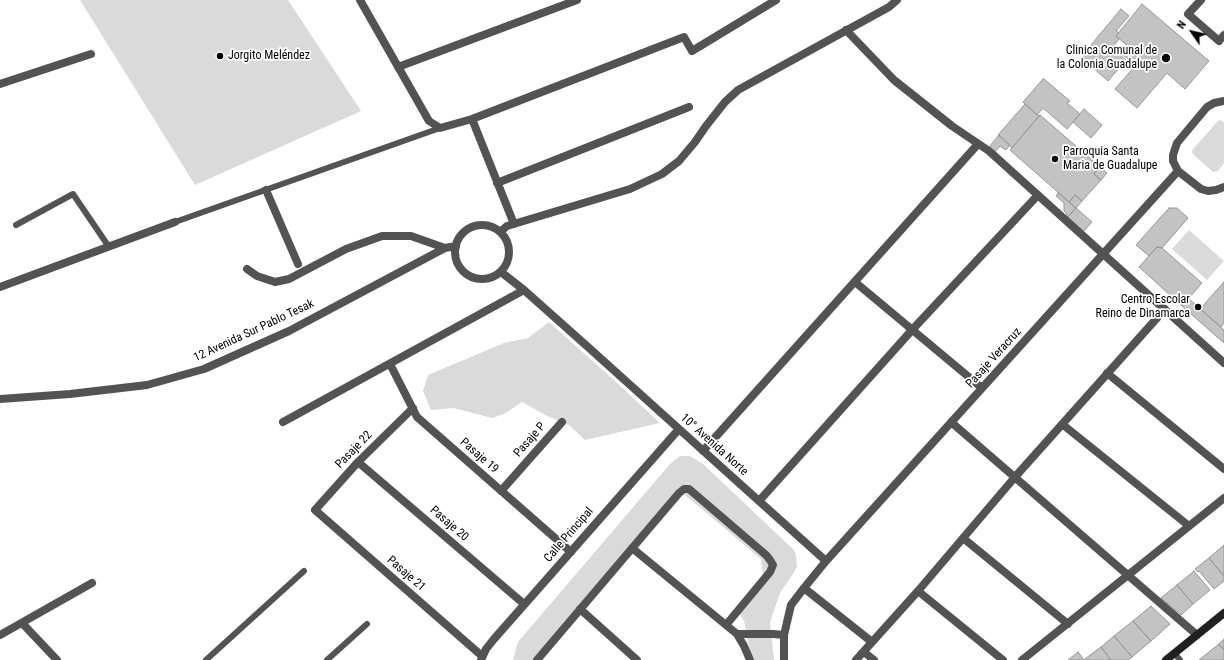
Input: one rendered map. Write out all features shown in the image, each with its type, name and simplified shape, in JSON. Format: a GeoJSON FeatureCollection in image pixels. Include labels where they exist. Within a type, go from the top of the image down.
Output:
{"type":"FeatureCollection","features":[{"type":"Feature","properties":{"kind":"main road"},"geometry":{"type":"LineString","coordinates":[[1166,660],[1224,613]]}},
{"type":"Feature","properties":{"kind":"street"},"geometry":{"type":"LineString","coordinates":[[360,0],[429,121],[440,128],[472,119],[684,37],[692,51],[776,0]]}},
{"type":"Feature","properties":{"kind":"street"},"geometry":{"type":"LineString","coordinates":[[398,67],[577,0]]}},
{"type":"Feature","properties":{"kind":"street"},"geometry":{"type":"LineString","coordinates":[[500,232],[507,226],[630,189],[662,174],[679,161],[696,142],[706,126],[725,102],[738,90],[889,7],[897,0]]}},
{"type":"Feature","properties":{"kind":"street"},"geometry":{"type":"LineString","coordinates":[[1201,0],[1188,14],[1219,41],[1224,35]]}},
{"type":"Feature","properties":{"kind":"street"},"geometry":{"type":"LineString","coordinates":[[846,30],[894,80],[952,126],[989,151],[1224,363]]}},
{"type":"Feature","properties":{"kind":"street"},"geometry":{"type":"LineString","coordinates":[[0,84],[91,54]]}},
{"type":"Feature","properties":{"kind":"street"},"geometry":{"type":"LineString","coordinates":[[1224,100],[1207,107],[1177,143],[1174,149],[1173,158],[1175,167],[1178,171],[1202,189],[1208,191],[1224,187]]}},
{"type":"Feature","properties":{"kind":"street"},"geometry":{"type":"LineString","coordinates":[[498,183],[689,107]]}},
{"type":"Feature","properties":{"kind":"street"},"geometry":{"type":"LineString","coordinates":[[472,119],[514,224]]}},
{"type":"Feature","properties":{"kind":"street"},"geometry":{"type":"LineString","coordinates":[[703,451],[978,144]]}},
{"type":"Feature","properties":{"kind":"street","name":"Pasaje Veracruz"},"geometry":{"type":"LineString","coordinates":[[826,561],[1178,171]]}},
{"type":"Feature","properties":{"kind":"street"},"geometry":{"type":"LineString","coordinates":[[266,190],[298,264]]}},
{"type":"Feature","properties":{"kind":"street"},"geometry":{"type":"LineString","coordinates":[[759,501],[912,330],[1038,195]]}},
{"type":"Feature","properties":{"kind":"street"},"geometry":{"type":"LineString","coordinates":[[0,287],[175,222]]}},
{"type":"Feature","properties":{"kind":"street"},"geometry":{"type":"LineString","coordinates":[[482,225],[492,227],[500,232],[506,239],[509,248],[507,263],[501,272],[495,276],[484,279],[475,278],[466,274],[460,267],[456,256],[456,246],[459,239],[465,232],[473,227],[482,225]]}},
{"type":"Feature","properties":{"kind":"street"},"geometry":{"type":"LineString","coordinates":[[247,270],[257,276],[275,282],[289,279],[346,249],[382,236],[411,236],[445,248]]}},
{"type":"Feature","properties":{"kind":"street","name":"12 Avenida Sur Pablo Tesak"},"geometry":{"type":"LineString","coordinates":[[0,399],[70,394],[147,385],[204,369],[289,331],[445,248],[456,246]]}},
{"type":"Feature","properties":{"kind":"street","name":"10° Avenida Norte"},"geometry":{"type":"LineString","coordinates":[[501,272],[524,290],[826,561]]}},
{"type":"Feature","properties":{"kind":"street"},"geometry":{"type":"LineString","coordinates":[[855,282],[982,388]]}},
{"type":"Feature","properties":{"kind":"street"},"geometry":{"type":"LineString","coordinates":[[283,422],[524,290]]}},
{"type":"Feature","properties":{"kind":"street"},"geometry":{"type":"LineString","coordinates":[[856,660],[1107,373],[1165,310]]}},
{"type":"Feature","properties":{"kind":"street","name":"Pasaje 19"},"geometry":{"type":"LineString","coordinates":[[390,364],[417,417],[571,552]]}},
{"type":"Feature","properties":{"kind":"street"},"geometry":{"type":"LineString","coordinates":[[1107,373],[1224,469]]}},
{"type":"Feature","properties":{"kind":"street","name":"Pasaje 22"},"geometry":{"type":"LineString","coordinates":[[315,510],[358,462],[412,408]]}},
{"type":"Feature","properties":{"kind":"street","name":"Pasaje P"},"geometry":{"type":"LineString","coordinates":[[501,491],[562,422]]}},
{"type":"Feature","properties":{"kind":"street"},"geometry":{"type":"LineString","coordinates":[[951,422],[1197,635]]}},
{"type":"Feature","properties":{"kind":"street"},"geometry":{"type":"LineString","coordinates":[[1062,424],[1189,526]]}},
{"type":"Feature","properties":{"kind":"street","name":"Calle Principal"},"geometry":{"type":"LineString","coordinates":[[481,658],[494,639],[524,604],[679,429]]}},
{"type":"Feature","properties":{"kind":"street","name":"Pasaje 20"},"geometry":{"type":"LineString","coordinates":[[358,462],[524,604]]}},
{"type":"Feature","properties":{"kind":"street"},"geometry":{"type":"LineString","coordinates":[[537,660],[678,493],[684,489],[689,489],[766,555],[772,565],[770,572],[726,625]]}},
{"type":"Feature","properties":{"kind":"street"},"geometry":{"type":"LineString","coordinates":[[1022,660],[1224,498]]}},
{"type":"Feature","properties":{"kind":"street","name":"Pasaje 21"},"geometry":{"type":"LineString","coordinates":[[315,510],[481,658]]}},
{"type":"Feature","properties":{"kind":"street"},"geometry":{"type":"LineString","coordinates":[[963,538],[1068,624]]}},
{"type":"Feature","properties":{"kind":"street"},"geometry":{"type":"LineString","coordinates":[[632,548],[737,634],[750,660]]}},
{"type":"Feature","properties":{"kind":"street"},"geometry":{"type":"LineString","coordinates":[[784,660],[784,635],[791,605],[826,561]]}},
{"type":"Feature","properties":{"kind":"street"},"geometry":{"type":"LineString","coordinates":[[0,635],[92,584]]}},
{"type":"Feature","properties":{"kind":"street"},"geometry":{"type":"LineString","coordinates":[[804,588],[872,642]]}},
{"type":"Feature","properties":{"kind":"street"},"geometry":{"type":"LineString","coordinates":[[918,590],[1003,660]]}},
{"type":"Feature","properties":{"kind":"street"},"geometry":{"type":"LineString","coordinates":[[580,609],[637,660]]}},
{"type":"Feature","properties":{"kind":"street"},"geometry":{"type":"LineString","coordinates":[[22,623],[57,660]]}},
{"type":"Feature","properties":{"kind":"street"},"geometry":{"type":"LineString","coordinates":[[737,634],[784,635]]}},
{"type":"Feature","properties":{"kind":"street"},"geometry":{"type":"LineString","coordinates":[[864,652],[874,660]]}},
{"type":"Feature","properties":{"kind":"lane"},"geometry":{"type":"LineString","coordinates":[[175,222],[440,128]]}},
{"type":"Feature","properties":{"kind":"lane"},"geometry":{"type":"LineString","coordinates":[[16,224],[73,194],[109,247]]}},
{"type":"Feature","properties":{"kind":"lane"},"geometry":{"type":"LineString","coordinates":[[206,660],[304,571]]}},
{"type":"Feature","properties":{"kind":"lane"},"geometry":{"type":"LineString","coordinates":[[328,660],[367,624]]}},
{"type":"Feature","properties":{"kind":"lane"},"geometry":{"type":"LineString","coordinates":[[1174,654],[1180,660]]}},
{"type":"Feature","properties":{"kind":"shaded area","name":"Jorgito Meléndez"},"geometry":{"type":"Polygon","coordinates":[[[80,0],[288,0],[361,111],[195,185],[80,0]]]}},
{"type":"Feature","properties":{"kind":"shaded area"},"geometry":{"type":"Polygon","coordinates":[[[1220,120],[1224,122],[1224,163],[1218,171],[1213,172],[1192,152],[1193,149],[1220,120]]]}},
{"type":"Feature","properties":{"kind":"shaded area"},"geometry":{"type":"Polygon","coordinates":[[[1189,230],[1224,261],[1207,280],[1172,249],[1189,230]]]}},
{"type":"Feature","properties":{"kind":"shaded area"},"geometry":{"type":"Polygon","coordinates":[[[549,322],[660,423],[585,440],[569,425],[547,416],[522,402],[504,414],[492,418],[454,408],[431,410],[423,391],[428,375],[504,343],[528,338],[549,322]]]}},
{"type":"Feature","properties":{"kind":"shaded area"},"geometry":{"type":"Polygon","coordinates":[[[680,456],[690,456],[703,464],[794,550],[797,567],[780,593],[770,622],[774,660],[752,660],[744,621],[736,608],[763,575],[761,559],[684,494],[543,659],[544,660],[513,660],[518,642],[670,464],[680,456]]]}},
{"type":"Feature","properties":{"kind":"building","name":"Clinica Comunal de la Colonia Guadalupe"},"geometry":{"type":"Polygon","coordinates":[[[1142,4],[1209,61],[1185,89],[1167,73],[1137,108],[1115,89],[1136,65],[1123,55],[1129,47],[1116,36],[1142,4]]]}},
{"type":"Feature","properties":{"kind":"building"},"geometry":{"type":"Polygon","coordinates":[[[1121,9],[1129,16],[1116,31],[1119,33],[1116,36],[1119,39],[1112,48],[1126,60],[1108,81],[1081,57],[1121,9]]]}},
{"type":"Feature","properties":{"kind":"building"},"geometry":{"type":"Polygon","coordinates":[[[1043,79],[1070,101],[1067,103],[1080,114],[1067,129],[1043,108],[1037,115],[1023,102],[1043,79]]]}},
{"type":"Feature","properties":{"kind":"building"},"geometry":{"type":"Polygon","coordinates":[[[1025,104],[1039,116],[1012,148],[998,135],[1025,104]]]}},
{"type":"Feature","properties":{"kind":"building"},"geometry":{"type":"Polygon","coordinates":[[[1084,109],[1102,125],[1091,138],[1073,122],[1084,109]]]}},
{"type":"Feature","properties":{"kind":"building","name":"Parroquia Santa Maria de Guadalupe"},"geometry":{"type":"Polygon","coordinates":[[[1040,115],[1100,167],[1094,174],[1101,180],[1082,201],[1075,195],[1069,202],[1010,150],[1040,115]]]}},
{"type":"Feature","properties":{"kind":"building"},"geometry":{"type":"Polygon","coordinates":[[[999,135],[1010,145],[1006,150],[1000,146],[995,152],[989,147],[999,135]]]}},
{"type":"Feature","properties":{"kind":"building"},"geometry":{"type":"Polygon","coordinates":[[[1100,167],[1107,173],[1101,180],[1094,174],[1100,167]]]}},
{"type":"Feature","properties":{"kind":"building"},"geometry":{"type":"Polygon","coordinates":[[[1058,193],[1076,208],[1067,218],[1065,216],[1067,214],[1064,211],[1064,203],[1056,196],[1058,193]]]}},
{"type":"Feature","properties":{"kind":"building"},"geometry":{"type":"Polygon","coordinates":[[[1075,195],[1082,201],[1076,208],[1069,202],[1075,195]]]}},
{"type":"Feature","properties":{"kind":"building"},"geometry":{"type":"Polygon","coordinates":[[[1076,208],[1092,222],[1083,232],[1067,218],[1076,208]]]}},
{"type":"Feature","properties":{"kind":"building"},"geometry":{"type":"Polygon","coordinates":[[[1169,208],[1177,208],[1188,218],[1162,248],[1157,247],[1149,256],[1136,245],[1169,208]]]}},
{"type":"Feature","properties":{"kind":"building"},"geometry":{"type":"Polygon","coordinates":[[[1157,247],[1162,248],[1202,283],[1182,306],[1139,267],[1157,247]]]}},
{"type":"Feature","properties":{"kind":"building"},"geometry":{"type":"Polygon","coordinates":[[[1224,282],[1224,323],[1221,327],[1200,309],[1224,282]]]}},
{"type":"Feature","properties":{"kind":"building"},"geometry":{"type":"Polygon","coordinates":[[[1188,298],[1224,330],[1224,343],[1182,306],[1188,298]]]}},
{"type":"Feature","properties":{"kind":"building"},"geometry":{"type":"Polygon","coordinates":[[[1224,545],[1224,576],[1209,558],[1224,545]]]}},
{"type":"Feature","properties":{"kind":"building"},"geometry":{"type":"Polygon","coordinates":[[[1209,558],[1224,576],[1224,581],[1214,589],[1199,571],[1198,572],[1195,569],[1209,558]]]}},
{"type":"Feature","properties":{"kind":"building"},"geometry":{"type":"Polygon","coordinates":[[[1194,571],[1210,590],[1193,604],[1177,585],[1194,571]]]}},
{"type":"Feature","properties":{"kind":"building"},"geometry":{"type":"Polygon","coordinates":[[[1177,585],[1193,604],[1181,615],[1161,598],[1177,585]]]}},
{"type":"Feature","properties":{"kind":"building"},"geometry":{"type":"Polygon","coordinates":[[[1151,606],[1170,624],[1151,641],[1133,621],[1151,606]]]}},
{"type":"Feature","properties":{"kind":"building"},"geometry":{"type":"Polygon","coordinates":[[[1133,621],[1151,641],[1132,657],[1114,636],[1133,621]]]}},
{"type":"Feature","properties":{"kind":"building"},"geometry":{"type":"Polygon","coordinates":[[[1114,636],[1132,657],[1128,660],[1111,660],[1101,647],[1114,636]]]}},
{"type":"Feature","properties":{"kind":"building"},"geometry":{"type":"Polygon","coordinates":[[[1224,639],[1224,650],[1219,644],[1224,639]]]}},
{"type":"Feature","properties":{"kind":"building"},"geometry":{"type":"Polygon","coordinates":[[[1219,644],[1224,650],[1224,660],[1199,660],[1219,644]]]}},
{"type":"Feature","properties":{"kind":"building"},"geometry":{"type":"Polygon","coordinates":[[[1101,647],[1111,660],[1084,660],[1090,655],[1101,647]]]}},
{"type":"Feature","properties":{"kind":"building"},"geometry":{"type":"Polygon","coordinates":[[[1078,652],[1084,660],[1068,660],[1078,652]]]}},
{"type":"Feature","properties":{"kind":"place","name":"Jorgito Meléndez"},"geometry":{"type":"Point","coordinates":[220,56]}},
{"type":"Feature","properties":{"kind":"place","name":"Clinica Comunal de la Colonia Guadalupe"},"geometry":{"type":"Point","coordinates":[1166,58]}},
{"type":"Feature","properties":{"kind":"place","name":"Parroquia Santa Maria de Guadalupe"},"geometry":{"type":"Point","coordinates":[1055,159]}},
{"type":"Feature","properties":{"kind":"place","name":"Centro Escolar Reino de Dinamarca"},"geometry":{"type":"Point","coordinates":[1198,307]}}]}
